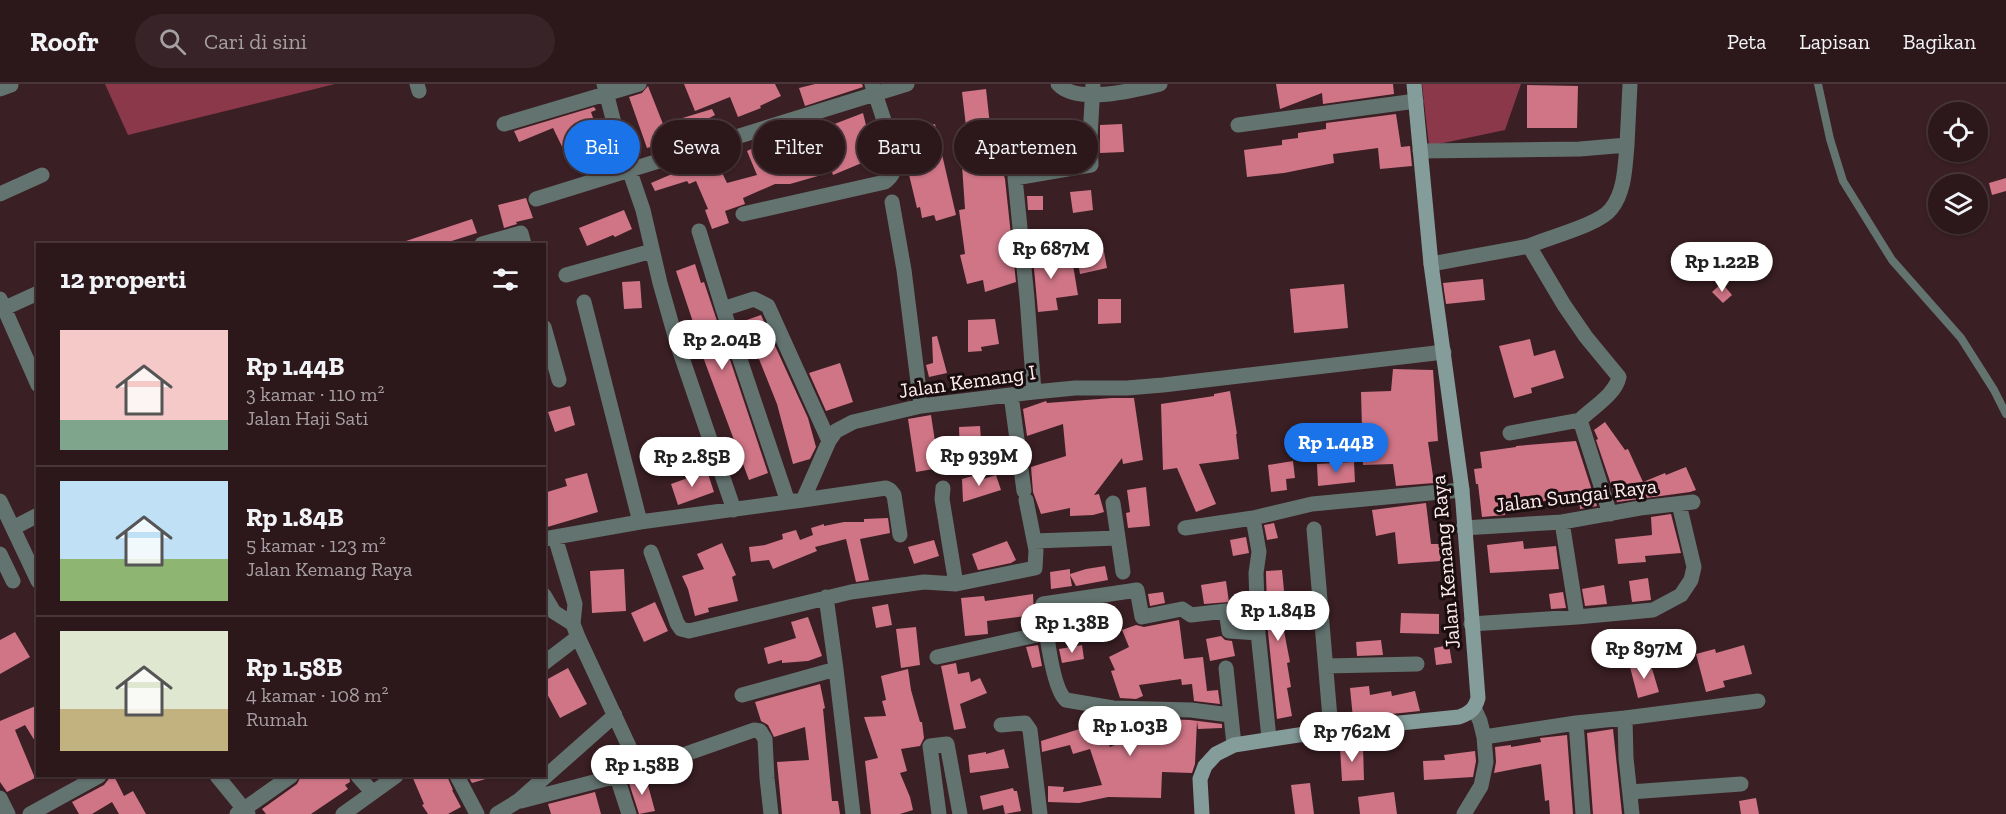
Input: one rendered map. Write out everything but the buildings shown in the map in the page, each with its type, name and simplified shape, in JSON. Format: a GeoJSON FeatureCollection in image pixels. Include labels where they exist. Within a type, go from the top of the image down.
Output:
{"type":"FeatureCollection","features":[{"type":"Feature","properties":{"kind":"street"},"geometry":{"type":"LineString","coordinates":[[504,124],[605,88],[639,84]]}},
{"type":"Feature","properties":{"kind":"street"},"geometry":{"type":"LineString","coordinates":[[640,166],[873,89],[907,84]]}},
{"type":"Feature","properties":{"kind":"street"},"geometry":{"type":"LineString","coordinates":[[1058,84],[1062,89],[1080,95],[1093,89],[1133,90],[1160,84]]}},
{"type":"Feature","properties":{"kind":"street","name":"Jalan Kemang Raya"},"geometry":{"type":"LineString","coordinates":[[1414,84],[1431,264],[1462,490],[1463,528],[1478,698],[1474,708]]}},
{"type":"Feature","properties":{"kind":"street"},"geometry":{"type":"LineString","coordinates":[[1431,264],[1530,246],[1588,224],[1611,210],[1619,195],[1625,172],[1630,84]]}},
{"type":"Feature","properties":{"kind":"street"},"geometry":{"type":"LineString","coordinates":[[605,88],[613,120]]}},
{"type":"Feature","properties":{"kind":"street"},"geometry":{"type":"LineString","coordinates":[[743,214],[885,182],[891,177],[892,154],[873,89]]}},
{"type":"Feature","properties":{"kind":"street"},"geometry":{"type":"LineString","coordinates":[[1034,392],[1015,178],[1091,165],[1093,89]]}},
{"type":"Feature","properties":{"kind":"street"},"geometry":{"type":"LineString","coordinates":[[1238,125],[1416,101]]}},
{"type":"Feature","properties":{"kind":"street"},"geometry":{"type":"LineString","coordinates":[[1420,151],[1580,149],[1627,145]]}},
{"type":"Feature","properties":{"kind":"street"},"geometry":{"type":"LineString","coordinates":[[0,194],[42,174]]}},
{"type":"Feature","properties":{"kind":"street"},"geometry":{"type":"LineString","coordinates":[[536,199],[616,174]]}},
{"type":"Feature","properties":{"kind":"street"},"geometry":{"type":"LineString","coordinates":[[630,174],[643,210],[677,343],[734,510]]}},
{"type":"Feature","properties":{"kind":"street"},"geometry":{"type":"LineString","coordinates":[[891,202],[904,270],[921,406]]}},
{"type":"Feature","properties":{"kind":"street"},"geometry":{"type":"LineString","coordinates":[[699,231],[723,309],[796,501]]}},
{"type":"Feature","properties":{"kind":"street"},"geometry":{"type":"LineString","coordinates":[[486,243],[521,233],[524,243]]}},
{"type":"Feature","properties":{"kind":"street"},"geometry":{"type":"LineString","coordinates":[[1510,433],[1580,420],[1612,393],[1619,377],[1569,313],[1530,246]]}},
{"type":"Feature","properties":{"kind":"street"},"geometry":{"type":"LineString","coordinates":[[566,274],[652,251]]}},
{"type":"Feature","properties":{"kind":"street"},"geometry":{"type":"LineString","coordinates":[[36,294],[2,304],[36,380]]}},
{"type":"Feature","properties":{"kind":"street"},"geometry":{"type":"LineString","coordinates":[[723,309],[754,299],[768,306],[829,441]]}},
{"type":"Feature","properties":{"kind":"street"},"geometry":{"type":"LineString","coordinates":[[584,302],[640,522]]}},
{"type":"Feature","properties":{"kind":"street"},"geometry":{"type":"LineString","coordinates":[[546,334],[559,380]]}},
{"type":"Feature","properties":{"kind":"street","name":"Jalan Kemang I"},"geometry":{"type":"LineString","coordinates":[[796,501],[836,431],[853,422],[921,406],[1075,388],[1163,385],[1443,352]]}},
{"type":"Feature","properties":{"kind":"street"},"geometry":{"type":"LineString","coordinates":[[651,552],[676,623],[681,629],[689,631],[826,597],[906,583],[956,584],[1035,568],[1036,550],[1025,496],[1011,395]]}},
{"type":"Feature","properties":{"kind":"street"},"geometry":{"type":"LineString","coordinates":[[1580,420],[1610,514]]}},
{"type":"Feature","properties":{"kind":"street"},"geometry":{"type":"LineString","coordinates":[[546,661],[575,631],[574,604],[550,538],[640,522],[886,488],[894,495],[900,535]]}},
{"type":"Feature","properties":{"kind":"street"},"geometry":{"type":"LineString","coordinates":[[943,488],[942,499],[956,584]]}},
{"type":"Feature","properties":{"kind":"street"},"geometry":{"type":"LineString","coordinates":[[1185,528],[1253,518],[1312,504],[1462,490]]}},
{"type":"Feature","properties":{"kind":"street"},"geometry":{"type":"LineString","coordinates":[[0,501],[36,577]]}},
{"type":"Feature","properties":{"kind":"street"},"geometry":{"type":"LineString","coordinates":[[1113,503],[1123,572]]}},
{"type":"Feature","properties":{"kind":"street","name":"Jalan Sungai Raya"},"geometry":{"type":"LineString","coordinates":[[1463,528],[1562,522],[1686,503],[1694,567],[1691,580],[1681,595],[1653,610],[1577,617]]}},
{"type":"Feature","properties":{"kind":"street"},"geometry":{"type":"LineString","coordinates":[[13,528],[36,516]]}},
{"type":"Feature","properties":{"kind":"street"},"geometry":{"type":"LineString","coordinates":[[1253,518],[1259,552],[1256,573],[1258,633],[1269,738]]}},
{"type":"Feature","properties":{"kind":"street"},"geometry":{"type":"LineString","coordinates":[[1471,624],[1577,617],[1562,522]]}},
{"type":"Feature","properties":{"kind":"street"},"geometry":{"type":"LineString","coordinates":[[1314,529],[1331,730]]}},
{"type":"Feature","properties":{"kind":"street"},"geometry":{"type":"LineString","coordinates":[[1034,541],[1118,538]]}},
{"type":"Feature","properties":{"kind":"street"},"geometry":{"type":"LineString","coordinates":[[0,554],[13,581]]}},
{"type":"Feature","properties":{"kind":"street"},"geometry":{"type":"LineString","coordinates":[[1230,715],[1191,710],[1113,708],[1066,700],[1059,691],[1046,633],[1043,604],[1137,590],[1142,616],[1182,609],[1191,615],[1226,611],[1229,631],[1258,633]]}},
{"type":"Feature","properties":{"kind":"street"},"geometry":{"type":"LineString","coordinates":[[826,597],[853,814]]}},
{"type":"Feature","properties":{"kind":"street"},"geometry":{"type":"LineString","coordinates":[[546,598],[554,612],[575,631],[640,770]]}},
{"type":"Feature","properties":{"kind":"street"},"geometry":{"type":"LineString","coordinates":[[937,657],[1046,633]]}},
{"type":"Feature","properties":{"kind":"street"},"geometry":{"type":"LineString","coordinates":[[1326,666],[1417,664]]}},
{"type":"Feature","properties":{"kind":"street"},"geometry":{"type":"LineString","coordinates":[[1226,668],[1234,745]]}},
{"type":"Feature","properties":{"kind":"street"},"geometry":{"type":"LineString","coordinates":[[742,695],[836,669]]}},
{"type":"Feature","properties":{"kind":"street"},"geometry":{"type":"LineString","coordinates":[[1484,737],[1576,723],[1758,701]]}},
{"type":"Feature","properties":{"kind":"street"},"geometry":{"type":"LineString","coordinates":[[1202,814],[1200,779],[1205,766],[1216,754],[1234,745],[1331,730],[1459,717],[1474,708],[1484,737],[1486,762],[1481,786],[1464,814]]}},
{"type":"Feature","properties":{"kind":"street"},"geometry":{"type":"LineString","coordinates":[[546,776],[615,715]]}},
{"type":"Feature","properties":{"kind":"street"},"geometry":{"type":"LineString","coordinates":[[1625,717],[1632,814]]}},
{"type":"Feature","properties":{"kind":"street"},"geometry":{"type":"LineString","coordinates":[[1001,725],[1025,723],[1030,730],[1041,814]]}},
{"type":"Feature","properties":{"kind":"street"},"geometry":{"type":"LineString","coordinates":[[1576,723],[1583,814]]}},
{"type":"Feature","properties":{"kind":"street"},"geometry":{"type":"LineString","coordinates":[[518,801],[617,777],[754,730],[760,731],[765,739],[766,777],[771,814]]}},
{"type":"Feature","properties":{"kind":"street"},"geometry":{"type":"LineString","coordinates":[[939,814],[930,746],[948,744],[960,814]]}},
{"type":"Feature","properties":{"kind":"street"},"geometry":{"type":"LineString","coordinates":[[30,814],[97,777]]}},
{"type":"Feature","properties":{"kind":"street"},"geometry":{"type":"LineString","coordinates":[[218,777],[243,812],[290,777]]}},
{"type":"Feature","properties":{"kind":"street"},"geometry":{"type":"LineString","coordinates":[[359,777],[372,792]]}},
{"type":"Feature","properties":{"kind":"street"},"geometry":{"type":"LineString","coordinates":[[343,814],[394,777]]}},
{"type":"Feature","properties":{"kind":"street"},"geometry":{"type":"LineString","coordinates":[[458,777],[477,814]]}},
{"type":"Feature","properties":{"kind":"street"},"geometry":{"type":"LineString","coordinates":[[497,814],[518,801],[545,777]]}},
{"type":"Feature","properties":{"kind":"street"},"geometry":{"type":"LineString","coordinates":[[617,777],[629,814]]}},
{"type":"Feature","properties":{"kind":"street"},"geometry":{"type":"LineString","coordinates":[[1630,792],[1741,784]]}},
{"type":"Feature","properties":{"kind":"street"},"geometry":{"type":"LineString","coordinates":[[0,798],[8,814]]}},
{"type":"Feature","properties":{"kind":"lane"},"geometry":{"type":"LineString","coordinates":[[1818,84],[1830,139],[1844,181],[1892,260],[1961,338],[1994,390],[2006,414]]}},
{"type":"Feature","properties":{"kind":"shaded area"},"geometry":{"type":"Polygon","coordinates":[[[105,84],[335,84],[128,135],[105,84]]]}},
{"type":"Feature","properties":{"kind":"shaded area"},"geometry":{"type":"Polygon","coordinates":[[[1422,84],[1521,84],[1505,130],[1429,146],[1422,84]]]}}]}
